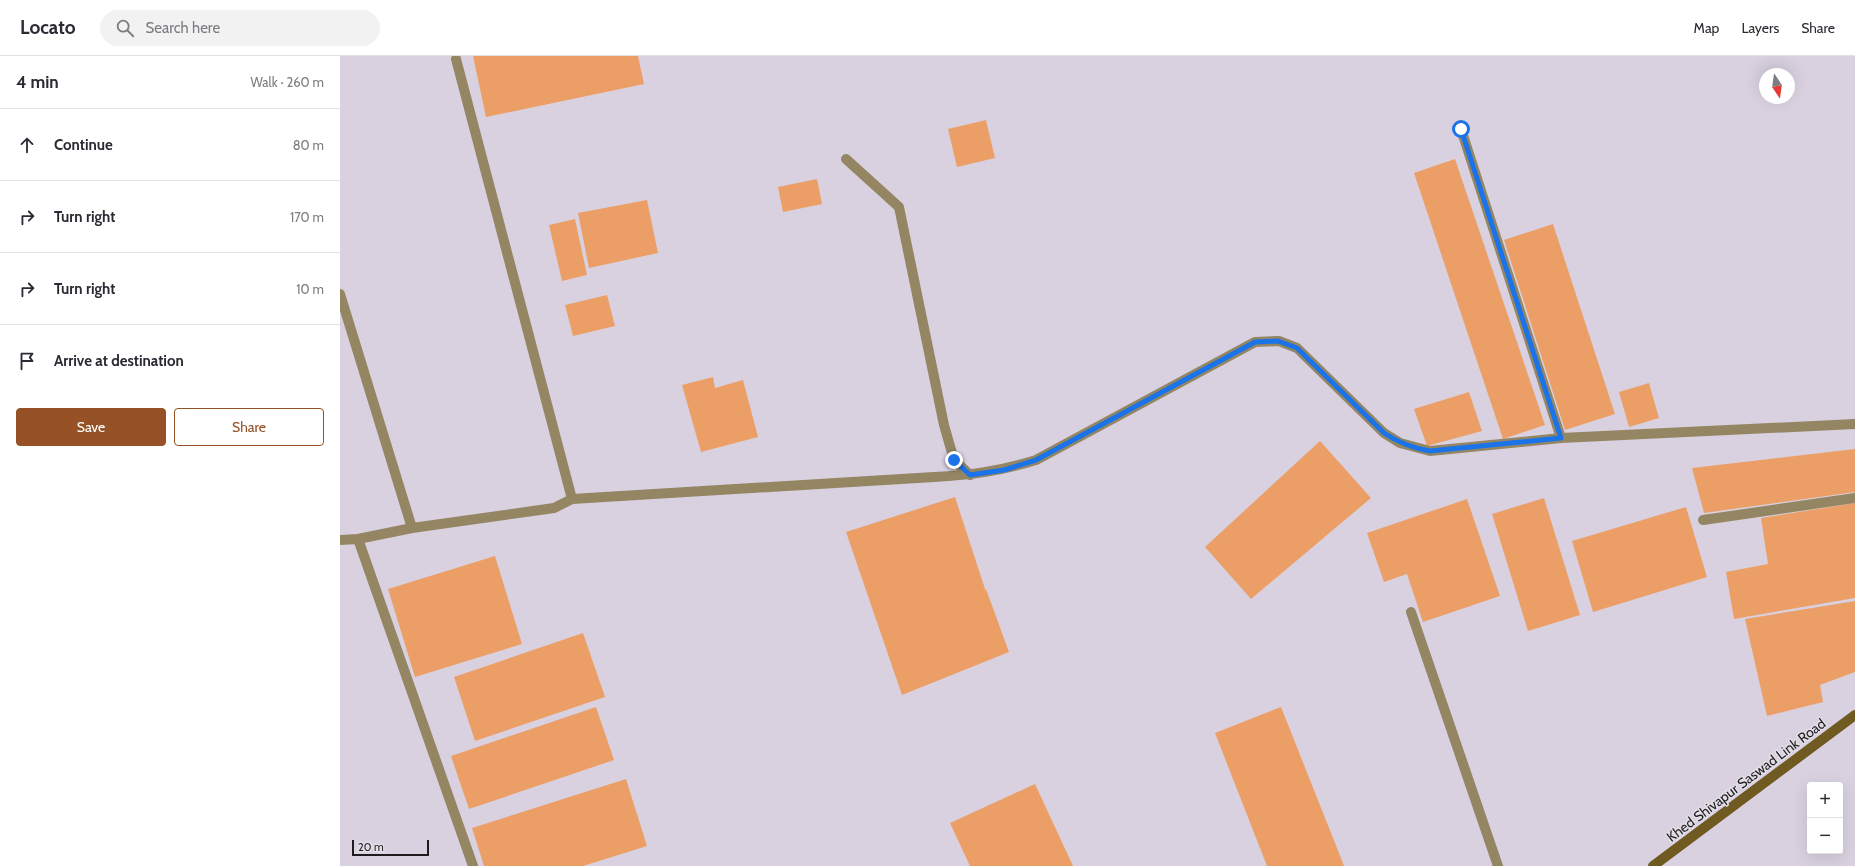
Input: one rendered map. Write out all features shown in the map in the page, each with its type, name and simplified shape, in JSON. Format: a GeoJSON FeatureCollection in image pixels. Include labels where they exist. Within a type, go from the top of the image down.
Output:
{"type":"FeatureCollection","features":[{"type":"Feature","properties":{"kind":"main road","name":"Khed Shivapur Saswad Link Road"},"geometry":{"type":"LineString","coordinates":[[1653,866],[1855,715]]}},
{"type":"Feature","properties":{"kind":"lane"},"geometry":{"type":"LineString","coordinates":[[456,59],[572,500]]}},
{"type":"Feature","properties":{"kind":"lane"},"geometry":{"type":"LineString","coordinates":[[1461,129],[1561,438]]}},
{"type":"Feature","properties":{"kind":"lane"},"geometry":{"type":"LineString","coordinates":[[846,159],[899,207],[950,446],[954,460],[970,475]]}},
{"type":"Feature","properties":{"kind":"lane"},"geometry":{"type":"LineString","coordinates":[[340,294],[412,528]]}},
{"type":"Feature","properties":{"kind":"lane"},"geometry":{"type":"LineString","coordinates":[[340,540],[358,539],[412,528],[554,508],[572,500],[970,475],[1004,470],[1036,460],[1255,342],[1278,341],[1297,348],[1384,433],[1400,443],[1413,448],[1430,451],[1561,438],[1855,424]]}},
{"type":"Feature","properties":{"kind":"lane"},"geometry":{"type":"LineString","coordinates":[[1703,520],[1855,498]]}},
{"type":"Feature","properties":{"kind":"lane"},"geometry":{"type":"LineString","coordinates":[[358,539],[473,866]]}},
{"type":"Feature","properties":{"kind":"lane"},"geometry":{"type":"LineString","coordinates":[[1411,612],[1498,866]]}},
{"type":"Feature","properties":{"kind":"shaded area"},"geometry":{"type":"Polygon","coordinates":[[[340,56],[1855,56],[1855,866],[340,866],[340,56]]]}},
{"type":"Feature","properties":{"kind":"building"},"geometry":{"type":"Polygon","coordinates":[[[473,56],[638,56],[644,84],[486,117],[473,56]]]}},
{"type":"Feature","properties":{"kind":"building"},"geometry":{"type":"Polygon","coordinates":[[[986,120],[995,158],[957,167],[948,129],[986,120]]]}},
{"type":"Feature","properties":{"kind":"building"},"geometry":{"type":"Polygon","coordinates":[[[1455,159],[1545,425],[1503,439],[1414,173],[1455,159]]]}},
{"type":"Feature","properties":{"kind":"building"},"geometry":{"type":"Polygon","coordinates":[[[817,179],[822,204],[783,212],[778,187],[817,179]]]}},
{"type":"Feature","properties":{"kind":"building"},"geometry":{"type":"Polygon","coordinates":[[[647,200],[658,253],[589,268],[578,213],[647,200]]]}},
{"type":"Feature","properties":{"kind":"building"},"geometry":{"type":"Polygon","coordinates":[[[575,219],[587,275],[562,281],[549,225],[575,219]]]}},
{"type":"Feature","properties":{"kind":"building"},"geometry":{"type":"Polygon","coordinates":[[[1553,224],[1615,414],[1565,430],[1504,240],[1553,224]]]}},
{"type":"Feature","properties":{"kind":"building"},"geometry":{"type":"Polygon","coordinates":[[[607,295],[615,326],[573,336],[565,305],[607,295]]]}},
{"type":"Feature","properties":{"kind":"building"},"geometry":{"type":"Polygon","coordinates":[[[713,377],[715,388],[743,380],[758,437],[701,452],[682,385],[713,377]]]}},
{"type":"Feature","properties":{"kind":"building"},"geometry":{"type":"Polygon","coordinates":[[[1649,383],[1659,418],[1629,427],[1619,392],[1649,383]]]}},
{"type":"Feature","properties":{"kind":"building"},"geometry":{"type":"Polygon","coordinates":[[[1469,392],[1482,431],[1427,446],[1414,409],[1469,392]]]}},
{"type":"Feature","properties":{"kind":"building"},"geometry":{"type":"Polygon","coordinates":[[[1320,441],[1371,498],[1251,599],[1205,547],[1320,441]]]}},
{"type":"Feature","properties":{"kind":"building"},"geometry":{"type":"Polygon","coordinates":[[[1855,449],[1855,492],[1704,513],[1692,468],[1855,449]]]}},
{"type":"Feature","properties":{"kind":"building"},"geometry":{"type":"Polygon","coordinates":[[[955,497],[986,592],[986,589],[1009,652],[902,695],[846,532],[955,497]]]}},
{"type":"Feature","properties":{"kind":"building"},"geometry":{"type":"Polygon","coordinates":[[[1544,498],[1580,615],[1528,631],[1492,514],[1544,498]]]}},
{"type":"Feature","properties":{"kind":"building"},"geometry":{"type":"Polygon","coordinates":[[[1467,499],[1500,596],[1423,622],[1407,574],[1384,582],[1367,533],[1467,499]]]}},
{"type":"Feature","properties":{"kind":"building"},"geometry":{"type":"Polygon","coordinates":[[[1855,503],[1855,598],[1734,619],[1726,572],[1768,564],[1761,518],[1855,503]]]}},
{"type":"Feature","properties":{"kind":"building"},"geometry":{"type":"Polygon","coordinates":[[[1686,507],[1707,577],[1593,612],[1572,541],[1686,507]]]}},
{"type":"Feature","properties":{"kind":"building"},"geometry":{"type":"Polygon","coordinates":[[[495,556],[522,644],[415,677],[388,589],[495,556]]]}},
{"type":"Feature","properties":{"kind":"building"},"geometry":{"type":"Polygon","coordinates":[[[1855,601],[1855,672],[1820,685],[1823,702],[1767,716],[1745,619],[1855,601]]]}},
{"type":"Feature","properties":{"kind":"building"},"geometry":{"type":"Polygon","coordinates":[[[583,633],[605,697],[475,741],[454,677],[583,633]]]}},
{"type":"Feature","properties":{"kind":"building"},"geometry":{"type":"Polygon","coordinates":[[[596,707],[614,760],[469,809],[451,756],[596,707]]]}},
{"type":"Feature","properties":{"kind":"building"},"geometry":{"type":"Polygon","coordinates":[[[1281,707],[1344,866],[1267,866],[1215,733],[1281,707]]]}},
{"type":"Feature","properties":{"kind":"building"},"geometry":{"type":"Polygon","coordinates":[[[626,779],[647,846],[583,866],[484,866],[472,828],[626,779]]]}},
{"type":"Feature","properties":{"kind":"building"},"geometry":{"type":"Polygon","coordinates":[[[1035,784],[1073,866],[970,866],[950,823],[1035,784]]]}},
{"type":"Feature","properties":{"kind":"route"},"geometry":{"type":"LineString","coordinates":[[954,460],[970,475],[1004,470],[1036,460],[1255,342],[1278,341],[1297,348],[1384,433],[1400,443],[1413,448],[1430,451],[1561,438],[1461,129]]}}]}
